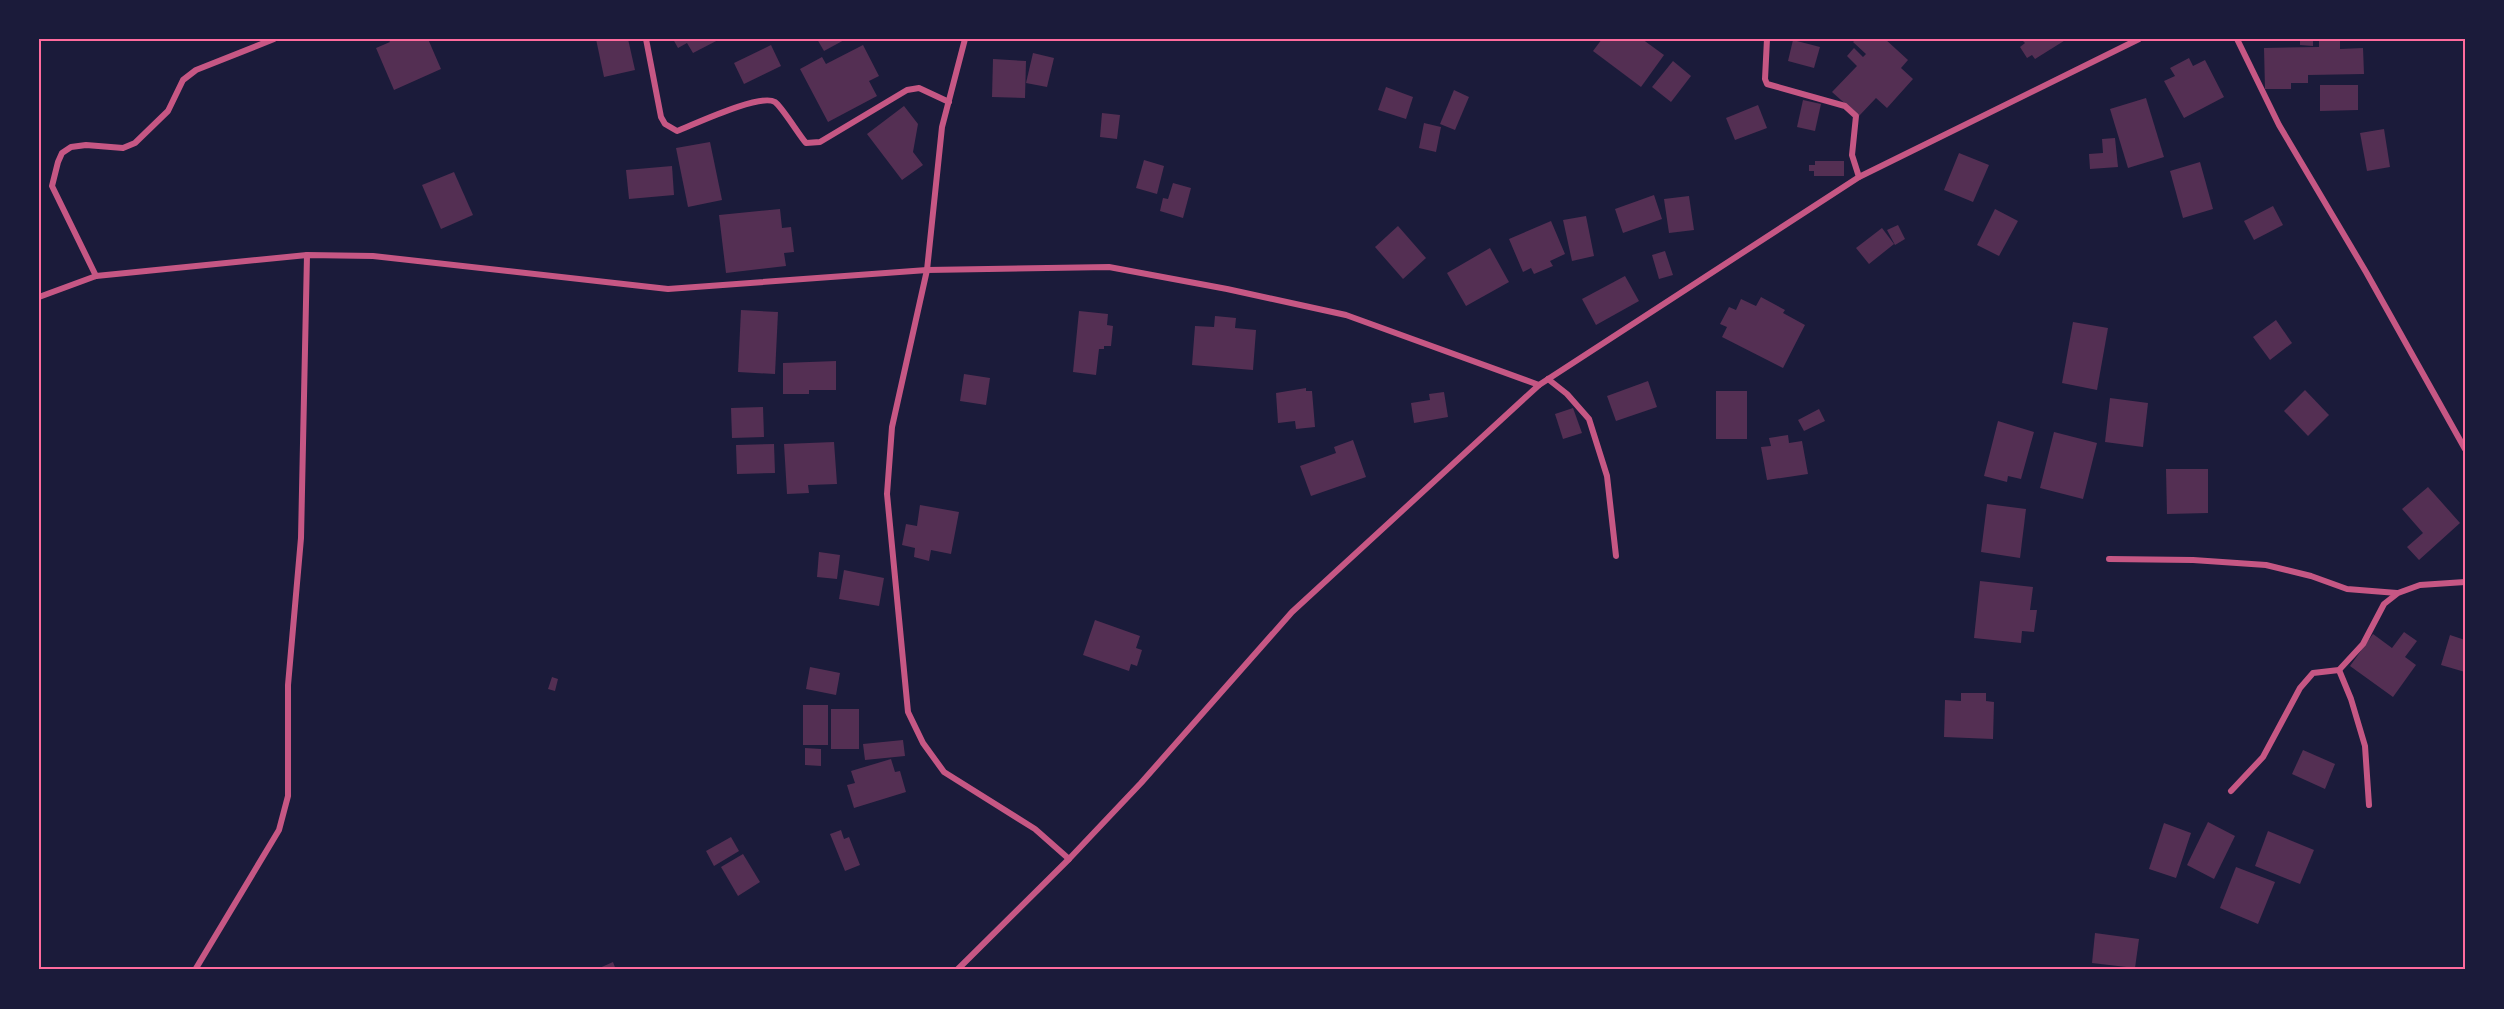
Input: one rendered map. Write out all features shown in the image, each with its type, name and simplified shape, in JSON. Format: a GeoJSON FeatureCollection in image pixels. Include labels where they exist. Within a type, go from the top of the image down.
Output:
{"type":"FeatureCollection","features":[{"type":"Feature","properties":{"kind":"street"},"geometry":{"type":"LineString","coordinates":[[96,276],[52,186],[62,153],[71,147],[86,145],[123,148],[135,143],[168,111],[183,80],[196,70],[274,39]]}},
{"type":"Feature","properties":{"kind":"street"},"geometry":{"type":"LineString","coordinates":[[646,39],[661,117],[665,124],[677,130],[749,103],[764,100],[775,102],[806,143],[813,143],[820,142],[907,90],[919,88],[949,102]]}},
{"type":"Feature","properties":{"kind":"street"},"geometry":{"type":"LineString","coordinates":[[965,39],[942,127],[927,270],[892,427],[887,494],[908,712],[923,743],[944,772],[1035,829],[1069,859]]}},
{"type":"Feature","properties":{"kind":"street"},"geometry":{"type":"LineString","coordinates":[[1767,39],[1765,79],[1767,84],[1845,106],[1856,116],[1852,155],[1859,177]]}},
{"type":"Feature","properties":{"kind":"street"},"geometry":{"type":"LineString","coordinates":[[957,970],[1069,859],[1141,783],[1292,612],[1539,385],[1859,177],[2139,39]]}},
{"type":"Feature","properties":{"kind":"street"},"geometry":{"type":"LineString","coordinates":[[2237,39],[2279,125],[2366,272],[2465,449]]}},
{"type":"Feature","properties":{"kind":"street"},"geometry":{"type":"LineString","coordinates":[[195,970],[279,830],[288,796],[288,685],[301,538],[307,255]]}},
{"type":"Feature","properties":{"kind":"street"},"geometry":{"type":"LineString","coordinates":[[39,297],[96,276],[307,255],[373,256],[668,289],[927,270],[1109,267],[1215,286],[1346,315],[1539,385]]}},
{"type":"Feature","properties":{"kind":"street"},"geometry":{"type":"LineString","coordinates":[[1548,379],[1567,394],[1589,419],[1607,476],[1616,556]]}},
{"type":"Feature","properties":{"kind":"street"},"geometry":{"type":"LineString","coordinates":[[2109,559],[2193,560],[2266,565],[2312,576],[2348,589],[2398,593]]}},
{"type":"Feature","properties":{"kind":"street"},"geometry":{"type":"LineString","coordinates":[[2231,791],[2246,778],[2263,757],[2300,688],[2313,673],[2339,670],[2363,644],[2384,604],[2398,593],[2420,585],[2465,582]]}},
{"type":"Feature","properties":{"kind":"street"},"geometry":{"type":"LineString","coordinates":[[2339,670],[2351,699],[2365,746],[2369,805]]}},
{"type":"Feature","properties":{"kind":"building"},"geometry":{"type":"Polygon","coordinates":[[[388,39],[428,39],[441,69],[394,90],[376,48],[390,42],[388,39]]]}},
{"type":"Feature","properties":{"kind":"building"},"geometry":{"type":"Polygon","coordinates":[[[596,39],[628,39],[635,70],[604,77],[596,39]]]}},
{"type":"Feature","properties":{"kind":"building"},"geometry":{"type":"Polygon","coordinates":[[[673,39],[720,39],[693,53],[687,43],[678,48],[673,39]]]}},
{"type":"Feature","properties":{"kind":"building"},"geometry":{"type":"Polygon","coordinates":[[[817,39],[846,39],[824,51],[817,39]]]}},
{"type":"Feature","properties":{"kind":"building"},"geometry":{"type":"Polygon","coordinates":[[[1602,39],[1642,39],[1664,55],[1641,87],[1593,51],[1602,39]]]}},
{"type":"Feature","properties":{"kind":"building"},"geometry":{"type":"Polygon","coordinates":[[[1856,39],[1885,39],[1908,60],[1901,68],[1913,79],[1887,108],[1876,98],[1859,116],[1832,92],[1857,66],[1847,56],[1854,48],[1863,57],[1866,54],[1853,42],[1856,39]]]}},
{"type":"Feature","properties":{"kind":"building"},"geometry":{"type":"Polygon","coordinates":[[[2026,39],[2067,39],[2035,59],[2032,55],[2027,58],[2020,47],[2026,39]]]}},
{"type":"Feature","properties":{"kind":"building"},"geometry":{"type":"Polygon","coordinates":[[[2300,39],[2313,39],[2313,46],[2300,45],[2300,39]]]}},
{"type":"Feature","properties":{"kind":"building"},"geometry":{"type":"Polygon","coordinates":[[[2319,39],[2340,39],[2340,49],[2363,48],[2364,74],[2308,75],[2308,83],[2291,83],[2291,89],[2265,89],[2264,48],[2319,47],[2319,39]]]}},
{"type":"Feature","properties":{"kind":"building"},"geometry":{"type":"Polygon","coordinates":[[[1793,40],[1820,47],[1814,68],[1788,61],[1793,40]]]}},
{"type":"Feature","properties":{"kind":"building"},"geometry":{"type":"Polygon","coordinates":[[[771,45],[781,66],[744,84],[734,63],[771,45]]]}},
{"type":"Feature","properties":{"kind":"building"},"geometry":{"type":"Polygon","coordinates":[[[863,45],[879,76],[869,81],[877,96],[828,122],[800,69],[822,57],[826,64],[863,45]]]}},
{"type":"Feature","properties":{"kind":"building"},"geometry":{"type":"Polygon","coordinates":[[[1033,53],[1054,58],[1047,87],[1026,83],[1033,53]]]}},
{"type":"Feature","properties":{"kind":"building"},"geometry":{"type":"Polygon","coordinates":[[[2189,58],[2193,66],[2205,60],[2224,97],[2184,118],[2164,81],[2175,76],[2170,68],[2189,58]]]}},
{"type":"Feature","properties":{"kind":"building"},"geometry":{"type":"Polygon","coordinates":[[[993,59],[1026,61],[1025,98],[992,97],[993,59]]]}},
{"type":"Feature","properties":{"kind":"building"},"geometry":{"type":"Polygon","coordinates":[[[1673,61],[1691,76],[1671,102],[1652,87],[1673,61]]]}},
{"type":"Feature","properties":{"kind":"building"},"geometry":{"type":"Polygon","coordinates":[[[2320,85],[2358,85],[2358,110],[2320,111],[2320,85]]]}},
{"type":"Feature","properties":{"kind":"building"},"geometry":{"type":"Polygon","coordinates":[[[1386,87],[1413,97],[1406,119],[1378,110],[1386,87]]]}},
{"type":"Feature","properties":{"kind":"building"},"geometry":{"type":"Polygon","coordinates":[[[1454,90],[1469,97],[1455,130],[1440,124],[1454,90]]]}},
{"type":"Feature","properties":{"kind":"building"},"geometry":{"type":"Polygon","coordinates":[[[2146,98],[2164,157],[2128,168],[2110,109],[2146,98]]]}},
{"type":"Feature","properties":{"kind":"building"},"geometry":{"type":"Polygon","coordinates":[[[1803,100],[1821,104],[1815,131],[1797,127],[1803,100]]]}},
{"type":"Feature","properties":{"kind":"building"},"geometry":{"type":"Polygon","coordinates":[[[1758,105],[1767,128],[1735,140],[1726,118],[1758,105]]]}},
{"type":"Feature","properties":{"kind":"building"},"geometry":{"type":"Polygon","coordinates":[[[904,106],[918,124],[913,152],[923,165],[902,180],[867,134],[904,106]]]}},
{"type":"Feature","properties":{"kind":"building"},"geometry":{"type":"Polygon","coordinates":[[[1102,113],[1120,115],[1117,139],[1100,137],[1102,113]]]}},
{"type":"Feature","properties":{"kind":"building"},"geometry":{"type":"Polygon","coordinates":[[[1424,123],[1441,127],[1436,152],[1419,148],[1424,123]]]}},
{"type":"Feature","properties":{"kind":"building"},"geometry":{"type":"Polygon","coordinates":[[[2384,129],[2390,167],[2367,171],[2360,133],[2384,129]]]}},
{"type":"Feature","properties":{"kind":"building"},"geometry":{"type":"Polygon","coordinates":[[[2115,138],[2118,167],[2090,169],[2089,154],[2103,153],[2102,139],[2115,138]]]}},
{"type":"Feature","properties":{"kind":"building"},"geometry":{"type":"Polygon","coordinates":[[[710,142],[722,200],[688,207],[676,148],[710,142]]]}},
{"type":"Feature","properties":{"kind":"building"},"geometry":{"type":"Polygon","coordinates":[[[1959,153],[1989,165],[1973,202],[1944,190],[1959,153]]]}},
{"type":"Feature","properties":{"kind":"building"},"geometry":{"type":"Polygon","coordinates":[[[1144,160],[1164,166],[1157,194],[1136,188],[1144,160]]]}},
{"type":"Feature","properties":{"kind":"building"},"geometry":{"type":"Polygon","coordinates":[[[1815,161],[1844,161],[1844,176],[1814,176],[1814,171],[1809,171],[1809,165],[1815,165],[1815,161]]]}},
{"type":"Feature","properties":{"kind":"building"},"geometry":{"type":"Polygon","coordinates":[[[2200,162],[2213,209],[2183,218],[2170,171],[2200,162]]]}},
{"type":"Feature","properties":{"kind":"building"},"geometry":{"type":"Polygon","coordinates":[[[672,166],[674,195],[629,199],[626,170],[672,166]]]}},
{"type":"Feature","properties":{"kind":"building"},"geometry":{"type":"Polygon","coordinates":[[[454,172],[473,215],[441,229],[422,185],[454,172]]]}},
{"type":"Feature","properties":{"kind":"building"},"geometry":{"type":"Polygon","coordinates":[[[1173,183],[1191,188],[1183,218],[1160,211],[1163,198],[1168,199],[1173,183]]]}},
{"type":"Feature","properties":{"kind":"building"},"geometry":{"type":"Polygon","coordinates":[[[1654,195],[1662,219],[1623,233],[1615,209],[1654,195]]]}},
{"type":"Feature","properties":{"kind":"building"},"geometry":{"type":"Polygon","coordinates":[[[1689,196],[1694,230],[1669,233],[1664,199],[1689,196]]]}},
{"type":"Feature","properties":{"kind":"building"},"geometry":{"type":"Polygon","coordinates":[[[2273,206],[2283,225],[2254,240],[2244,221],[2273,206]]]}},
{"type":"Feature","properties":{"kind":"building"},"geometry":{"type":"Polygon","coordinates":[[[780,209],[782,228],[791,227],[794,252],[784,253],[786,266],[726,273],[719,215],[780,209]]]}},
{"type":"Feature","properties":{"kind":"building"},"geometry":{"type":"Polygon","coordinates":[[[1995,209],[2018,221],[1999,256],[1977,245],[1995,209]]]}},
{"type":"Feature","properties":{"kind":"building"},"geometry":{"type":"Polygon","coordinates":[[[1586,216],[1594,256],[1572,261],[1563,220],[1586,216]]]}},
{"type":"Feature","properties":{"kind":"building"},"geometry":{"type":"Polygon","coordinates":[[[1551,221],[1565,254],[1550,261],[1553,266],[1534,274],[1531,268],[1523,272],[1509,239],[1551,221]]]}},
{"type":"Feature","properties":{"kind":"building"},"geometry":{"type":"Polygon","coordinates":[[[1898,225],[1905,239],[1895,245],[1887,230],[1898,225]]]}},
{"type":"Feature","properties":{"kind":"building"},"geometry":{"type":"Polygon","coordinates":[[[1398,226],[1426,258],[1403,279],[1375,247],[1398,226]]]}},
{"type":"Feature","properties":{"kind":"building"},"geometry":{"type":"Polygon","coordinates":[[[1882,228],[1894,244],[1869,264],[1856,248],[1882,228]]]}},
{"type":"Feature","properties":{"kind":"building"},"geometry":{"type":"Polygon","coordinates":[[[1490,248],[1509,282],[1466,306],[1447,273],[1490,248]]]}},
{"type":"Feature","properties":{"kind":"building"},"geometry":{"type":"Polygon","coordinates":[[[1665,251],[1673,275],[1659,279],[1652,255],[1665,251]]]}},
{"type":"Feature","properties":{"kind":"building"},"geometry":{"type":"Polygon","coordinates":[[[1625,276],[1639,301],[1596,325],[1582,299],[1625,276]]]}},
{"type":"Feature","properties":{"kind":"building"},"geometry":{"type":"Polygon","coordinates":[[[1761,297],[1785,310],[1783,313],[1805,325],[1783,368],[1722,337],[1727,327],[1720,324],[1729,307],[1736,310],[1741,299],[1756,306],[1761,297]]]}},
{"type":"Feature","properties":{"kind":"building"},"geometry":{"type":"Polygon","coordinates":[[[741,310],[778,312],[775,374],[738,372],[741,310]]]}},
{"type":"Feature","properties":{"kind":"building"},"geometry":{"type":"Polygon","coordinates":[[[1079,311],[1108,314],[1107,325],[1113,326],[1111,346],[1099,349],[1096,375],[1073,372],[1079,311]]]}},
{"type":"Feature","properties":{"kind":"building"},"geometry":{"type":"Polygon","coordinates":[[[1215,316],[1236,318],[1235,328],[1256,330],[1253,370],[1192,365],[1195,326],[1214,327],[1215,316]]]}},
{"type":"Feature","properties":{"kind":"building"},"geometry":{"type":"Polygon","coordinates":[[[2276,320],[2292,343],[2270,360],[2253,337],[2276,320]]]}},
{"type":"Feature","properties":{"kind":"building"},"geometry":{"type":"Polygon","coordinates":[[[2073,322],[2108,328],[2097,390],[2062,383],[2073,322]]]}},
{"type":"Feature","properties":{"kind":"building"},"geometry":{"type":"Polygon","coordinates":[[[836,361],[836,390],[809,390],[809,394],[783,394],[783,363],[836,361]]]}},
{"type":"Feature","properties":{"kind":"building"},"geometry":{"type":"Polygon","coordinates":[[[964,374],[990,378],[986,405],[960,401],[964,374]]]}},
{"type":"Feature","properties":{"kind":"building"},"geometry":{"type":"Polygon","coordinates":[[[1648,381],[1657,407],[1616,421],[1607,396],[1648,381]]]}},
{"type":"Feature","properties":{"kind":"building"},"geometry":{"type":"Polygon","coordinates":[[[1306,388],[1306,391],[1312,391],[1315,427],[1296,429],[1295,421],[1278,423],[1276,393],[1306,388]]]}},
{"type":"Feature","properties":{"kind":"building"},"geometry":{"type":"Polygon","coordinates":[[[2305,390],[2329,415],[2308,436],[2284,411],[2305,390]]]}},
{"type":"Feature","properties":{"kind":"building"},"geometry":{"type":"Polygon","coordinates":[[[1716,391],[1747,391],[1747,439],[1716,439],[1716,391]]]}},
{"type":"Feature","properties":{"kind":"building"},"geometry":{"type":"Polygon","coordinates":[[[1444,392],[1448,417],[1414,423],[1411,403],[1430,400],[1429,394],[1444,392]]]}},
{"type":"Feature","properties":{"kind":"building"},"geometry":{"type":"Polygon","coordinates":[[[2110,398],[2148,403],[2143,447],[2105,442],[2110,398]]]}},
{"type":"Feature","properties":{"kind":"building"},"geometry":{"type":"Polygon","coordinates":[[[763,407],[764,437],[732,438],[731,408],[763,407]]]}},
{"type":"Feature","properties":{"kind":"building"},"geometry":{"type":"Polygon","coordinates":[[[1573,408],[1582,433],[1563,439],[1555,414],[1573,408]]]}},
{"type":"Feature","properties":{"kind":"building"},"geometry":{"type":"Polygon","coordinates":[[[1819,409],[1825,421],[1804,431],[1798,420],[1819,409]]]}},
{"type":"Feature","properties":{"kind":"building"},"geometry":{"type":"Polygon","coordinates":[[[1998,421],[2034,432],[2021,479],[2008,476],[2007,482],[1984,476],[1998,421]]]}},
{"type":"Feature","properties":{"kind":"building"},"geometry":{"type":"Polygon","coordinates":[[[2054,432],[2097,443],[2083,499],[2040,488],[2054,432]]]}},
{"type":"Feature","properties":{"kind":"building"},"geometry":{"type":"Polygon","coordinates":[[[1788,435],[1789,443],[1802,441],[1808,474],[1767,480],[1761,447],[1771,446],[1769,438],[1788,435]]]}},
{"type":"Feature","properties":{"kind":"building"},"geometry":{"type":"Polygon","coordinates":[[[1353,440],[1366,477],[1311,496],[1300,466],[1336,453],[1334,447],[1353,440]]]}},
{"type":"Feature","properties":{"kind":"building"},"geometry":{"type":"Polygon","coordinates":[[[834,442],[837,484],[808,485],[809,493],[787,494],[784,444],[834,442]]]}},
{"type":"Feature","properties":{"kind":"building"},"geometry":{"type":"Polygon","coordinates":[[[774,444],[775,473],[737,474],[736,445],[774,444]]]}},
{"type":"Feature","properties":{"kind":"building"},"geometry":{"type":"Polygon","coordinates":[[[2166,469],[2208,469],[2208,513],[2167,514],[2166,469]]]}},
{"type":"Feature","properties":{"kind":"building"},"geometry":{"type":"Polygon","coordinates":[[[2428,487],[2460,523],[2419,560],[2407,547],[2423,533],[2402,509],[2428,487]]]}},
{"type":"Feature","properties":{"kind":"building"},"geometry":{"type":"Polygon","coordinates":[[[1987,504],[2026,509],[2020,558],[1981,552],[1987,504]]]}},
{"type":"Feature","properties":{"kind":"building"},"geometry":{"type":"Polygon","coordinates":[[[920,505],[959,512],[951,554],[931,550],[929,561],[914,557],[915,548],[902,545],[906,524],[917,526],[920,505]]]}},
{"type":"Feature","properties":{"kind":"building"},"geometry":{"type":"Polygon","coordinates":[[[819,552],[840,555],[837,579],[817,577],[819,552]]]}},
{"type":"Feature","properties":{"kind":"building"},"geometry":{"type":"Polygon","coordinates":[[[844,570],[884,578],[879,606],[839,599],[844,570]]]}},
{"type":"Feature","properties":{"kind":"building"},"geometry":{"type":"Polygon","coordinates":[[[1980,581],[2033,587],[2030,610],[2037,610],[2034,632],[2022,631],[2021,643],[1974,638],[1980,581]]]}},
{"type":"Feature","properties":{"kind":"building"},"geometry":{"type":"Polygon","coordinates":[[[1095,620],[1140,636],[1136,648],[1142,650],[1137,666],[1131,664],[1129,671],[1083,655],[1095,620]]]}},
{"type":"Feature","properties":{"kind":"building"},"geometry":{"type":"Polygon","coordinates":[[[2404,632],[2417,641],[2405,657],[2416,665],[2393,697],[2350,666],[2373,634],[2392,648],[2404,632]]]}},
{"type":"Feature","properties":{"kind":"building"},"geometry":{"type":"Polygon","coordinates":[[[2450,635],[2465,640],[2465,672],[2441,665],[2450,635]]]}},
{"type":"Feature","properties":{"kind":"building"},"geometry":{"type":"Polygon","coordinates":[[[810,667],[840,673],[836,695],[806,689],[810,667]]]}},
{"type":"Feature","properties":{"kind":"building"},"geometry":{"type":"Polygon","coordinates":[[[552,677],[558,679],[555,691],[548,689],[552,677]]]}},
{"type":"Feature","properties":{"kind":"building"},"geometry":{"type":"Polygon","coordinates":[[[1961,693],[1986,693],[1986,701],[1994,702],[1993,739],[1944,737],[1945,700],[1961,701],[1961,693]]]}},
{"type":"Feature","properties":{"kind":"building"},"geometry":{"type":"Polygon","coordinates":[[[803,705],[828,705],[828,745],[803,745],[803,705]]]}},
{"type":"Feature","properties":{"kind":"building"},"geometry":{"type":"Polygon","coordinates":[[[831,709],[859,709],[859,749],[831,749],[831,709]]]}},
{"type":"Feature","properties":{"kind":"building"},"geometry":{"type":"Polygon","coordinates":[[[903,740],[905,756],[865,760],[863,744],[903,740]]]}},
{"type":"Feature","properties":{"kind":"building"},"geometry":{"type":"Polygon","coordinates":[[[805,748],[821,749],[821,766],[805,765],[805,748]]]}},
{"type":"Feature","properties":{"kind":"building"},"geometry":{"type":"Polygon","coordinates":[[[2303,750],[2335,764],[2325,789],[2292,774],[2303,750]]]}},
{"type":"Feature","properties":{"kind":"building"},"geometry":{"type":"Polygon","coordinates":[[[891,759],[895,772],[900,771],[906,792],[854,808],[847,785],[855,783],[851,771],[891,759]]]}},
{"type":"Feature","properties":{"kind":"building"},"geometry":{"type":"Polygon","coordinates":[[[2208,822],[2235,836],[2214,879],[2187,865],[2208,822]]]}},
{"type":"Feature","properties":{"kind":"building"},"geometry":{"type":"Polygon","coordinates":[[[2164,823],[2191,833],[2176,878],[2149,869],[2164,823]]]}},
{"type":"Feature","properties":{"kind":"building"},"geometry":{"type":"Polygon","coordinates":[[[841,830],[844,839],[849,837],[860,865],[845,871],[830,834],[841,830]]]}},
{"type":"Feature","properties":{"kind":"building"},"geometry":{"type":"Polygon","coordinates":[[[2268,831],[2314,850],[2300,884],[2255,866],[2268,831]]]}},
{"type":"Feature","properties":{"kind":"building"},"geometry":{"type":"Polygon","coordinates":[[[731,837],[739,851],[714,866],[706,851],[731,837]]]}},
{"type":"Feature","properties":{"kind":"building"},"geometry":{"type":"Polygon","coordinates":[[[743,854],[760,882],[738,896],[721,867],[743,854]]]}},
{"type":"Feature","properties":{"kind":"building"},"geometry":{"type":"Polygon","coordinates":[[[2236,867],[2275,882],[2258,924],[2220,908],[2236,867]]]}},
{"type":"Feature","properties":{"kind":"building"},"geometry":{"type":"Polygon","coordinates":[[[2095,933],[2139,939],[2135,968],[2092,963],[2095,933]]]}},
{"type":"Feature","properties":{"kind":"building"},"geometry":{"type":"Polygon","coordinates":[[[613,962],[616,970],[595,970],[613,962]]]}}]}
